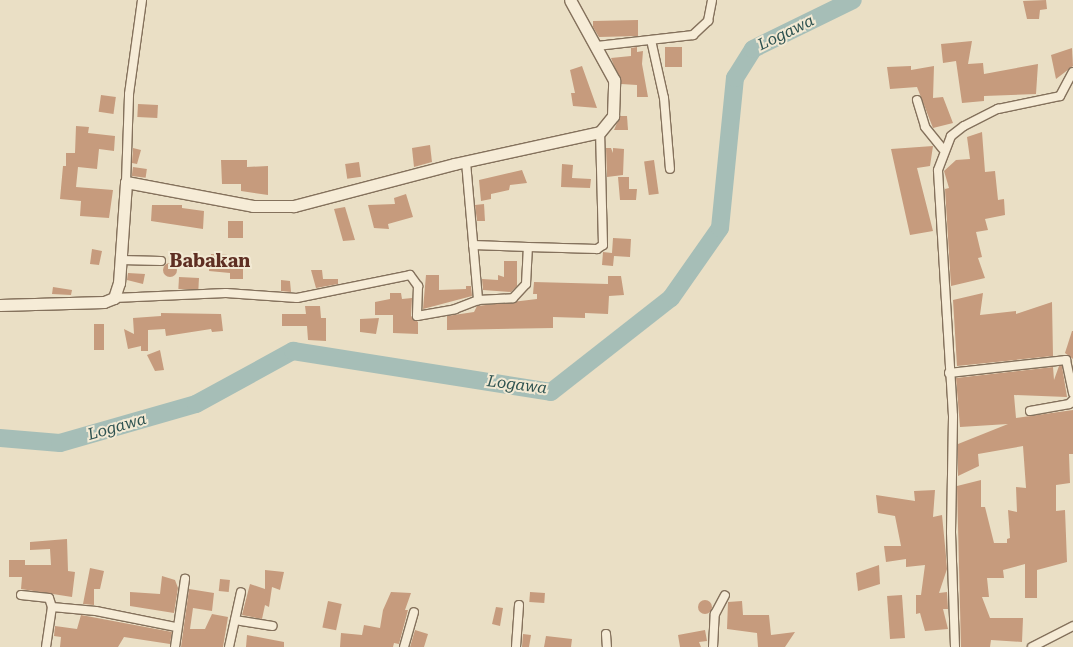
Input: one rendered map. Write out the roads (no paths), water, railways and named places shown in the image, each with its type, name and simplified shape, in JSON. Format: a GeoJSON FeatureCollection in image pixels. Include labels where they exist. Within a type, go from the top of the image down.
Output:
{"type":"FeatureCollection","features":[{"type":"Feature","properties":{"kind":"main road"},"geometry":{"type":"LineString","coordinates":[[0,305],[104,302],[114,298],[119,283],[126,182],[253,206],[278,208],[318,200],[466,162],[600,132],[613,116],[615,93],[610,70],[570,0]]}},
{"type":"Feature","properties":{"kind":"street"},"geometry":{"type":"LineString","coordinates":[[126,182],[129,94],[142,0]]}},
{"type":"Feature","properties":{"kind":"street"},"geometry":{"type":"LineString","coordinates":[[597,46],[689,36],[699,32],[708,22],[712,0]]}},
{"type":"Feature","properties":{"kind":"street"},"geometry":{"type":"LineString","coordinates":[[651,40],[664,98],[670,169]]}},
{"type":"Feature","properties":{"kind":"street"},"geometry":{"type":"LineString","coordinates":[[955,647],[950,372],[937,197],[938,170],[944,149],[951,136],[983,115],[1060,96],[1073,72]]}},
{"type":"Feature","properties":{"kind":"street"},"geometry":{"type":"LineString","coordinates":[[917,100],[925,127],[944,149]]}},
{"type":"Feature","properties":{"kind":"street"},"geometry":{"type":"LineString","coordinates":[[472,245],[597,249],[603,245],[600,132]]}},
{"type":"Feature","properties":{"kind":"street"},"geometry":{"type":"LineString","coordinates":[[466,162],[478,300]]}},
{"type":"Feature","properties":{"kind":"street"},"geometry":{"type":"LineString","coordinates":[[114,298],[226,293],[297,298],[410,275],[418,286],[416,316],[455,309],[478,300],[513,298],[523,290],[526,284],[528,246]]}},
{"type":"Feature","properties":{"kind":"street"},"geometry":{"type":"LineString","coordinates":[[121,260],[161,261]]}},
{"type":"Feature","properties":{"kind":"street"},"geometry":{"type":"LineString","coordinates":[[950,372],[1066,360],[1073,393]]}},
{"type":"Feature","properties":{"kind":"street"},"geometry":{"type":"LineString","coordinates":[[1030,411],[1069,404],[1073,400]]}},
{"type":"Feature","properties":{"kind":"street"},"geometry":{"type":"LineString","coordinates":[[175,647],[176,627],[185,578]]}},
{"type":"Feature","properties":{"kind":"street"},"geometry":{"type":"LineString","coordinates":[[229,647],[241,592]]}},
{"type":"Feature","properties":{"kind":"street"},"geometry":{"type":"LineString","coordinates":[[21,595],[49,598],[52,608],[46,647]]}},
{"type":"Feature","properties":{"kind":"street"},"geometry":{"type":"LineString","coordinates":[[713,647],[715,614],[725,595]]}},
{"type":"Feature","properties":{"kind":"street"},"geometry":{"type":"LineString","coordinates":[[516,647],[519,605]]}},
{"type":"Feature","properties":{"kind":"street"},"geometry":{"type":"LineString","coordinates":[[52,608],[96,611],[176,627]]}},
{"type":"Feature","properties":{"kind":"street"},"geometry":{"type":"LineString","coordinates":[[404,647],[414,612]]}},
{"type":"Feature","properties":{"kind":"street"},"geometry":{"type":"LineString","coordinates":[[235,620],[274,626]]}},
{"type":"Feature","properties":{"kind":"street"},"geometry":{"type":"LineString","coordinates":[[1032,647],[1073,626]]}},
{"type":"Feature","properties":{"kind":"street"},"geometry":{"type":"LineString","coordinates":[[606,634],[607,647]]}},
{"type":"Feature","properties":{"kind":"waterway","name":"Logawa"},"geometry":{"type":"LineString","coordinates":[[0,438],[60,443],[196,404],[293,351],[551,392],[671,298],[720,228],[735,78],[753,49],[853,0]]}},
{"type":"Feature","properties":{"kind":"district","name":"Babakan"},"geometry":{"type":"Point","coordinates":[210,261]}}]}
